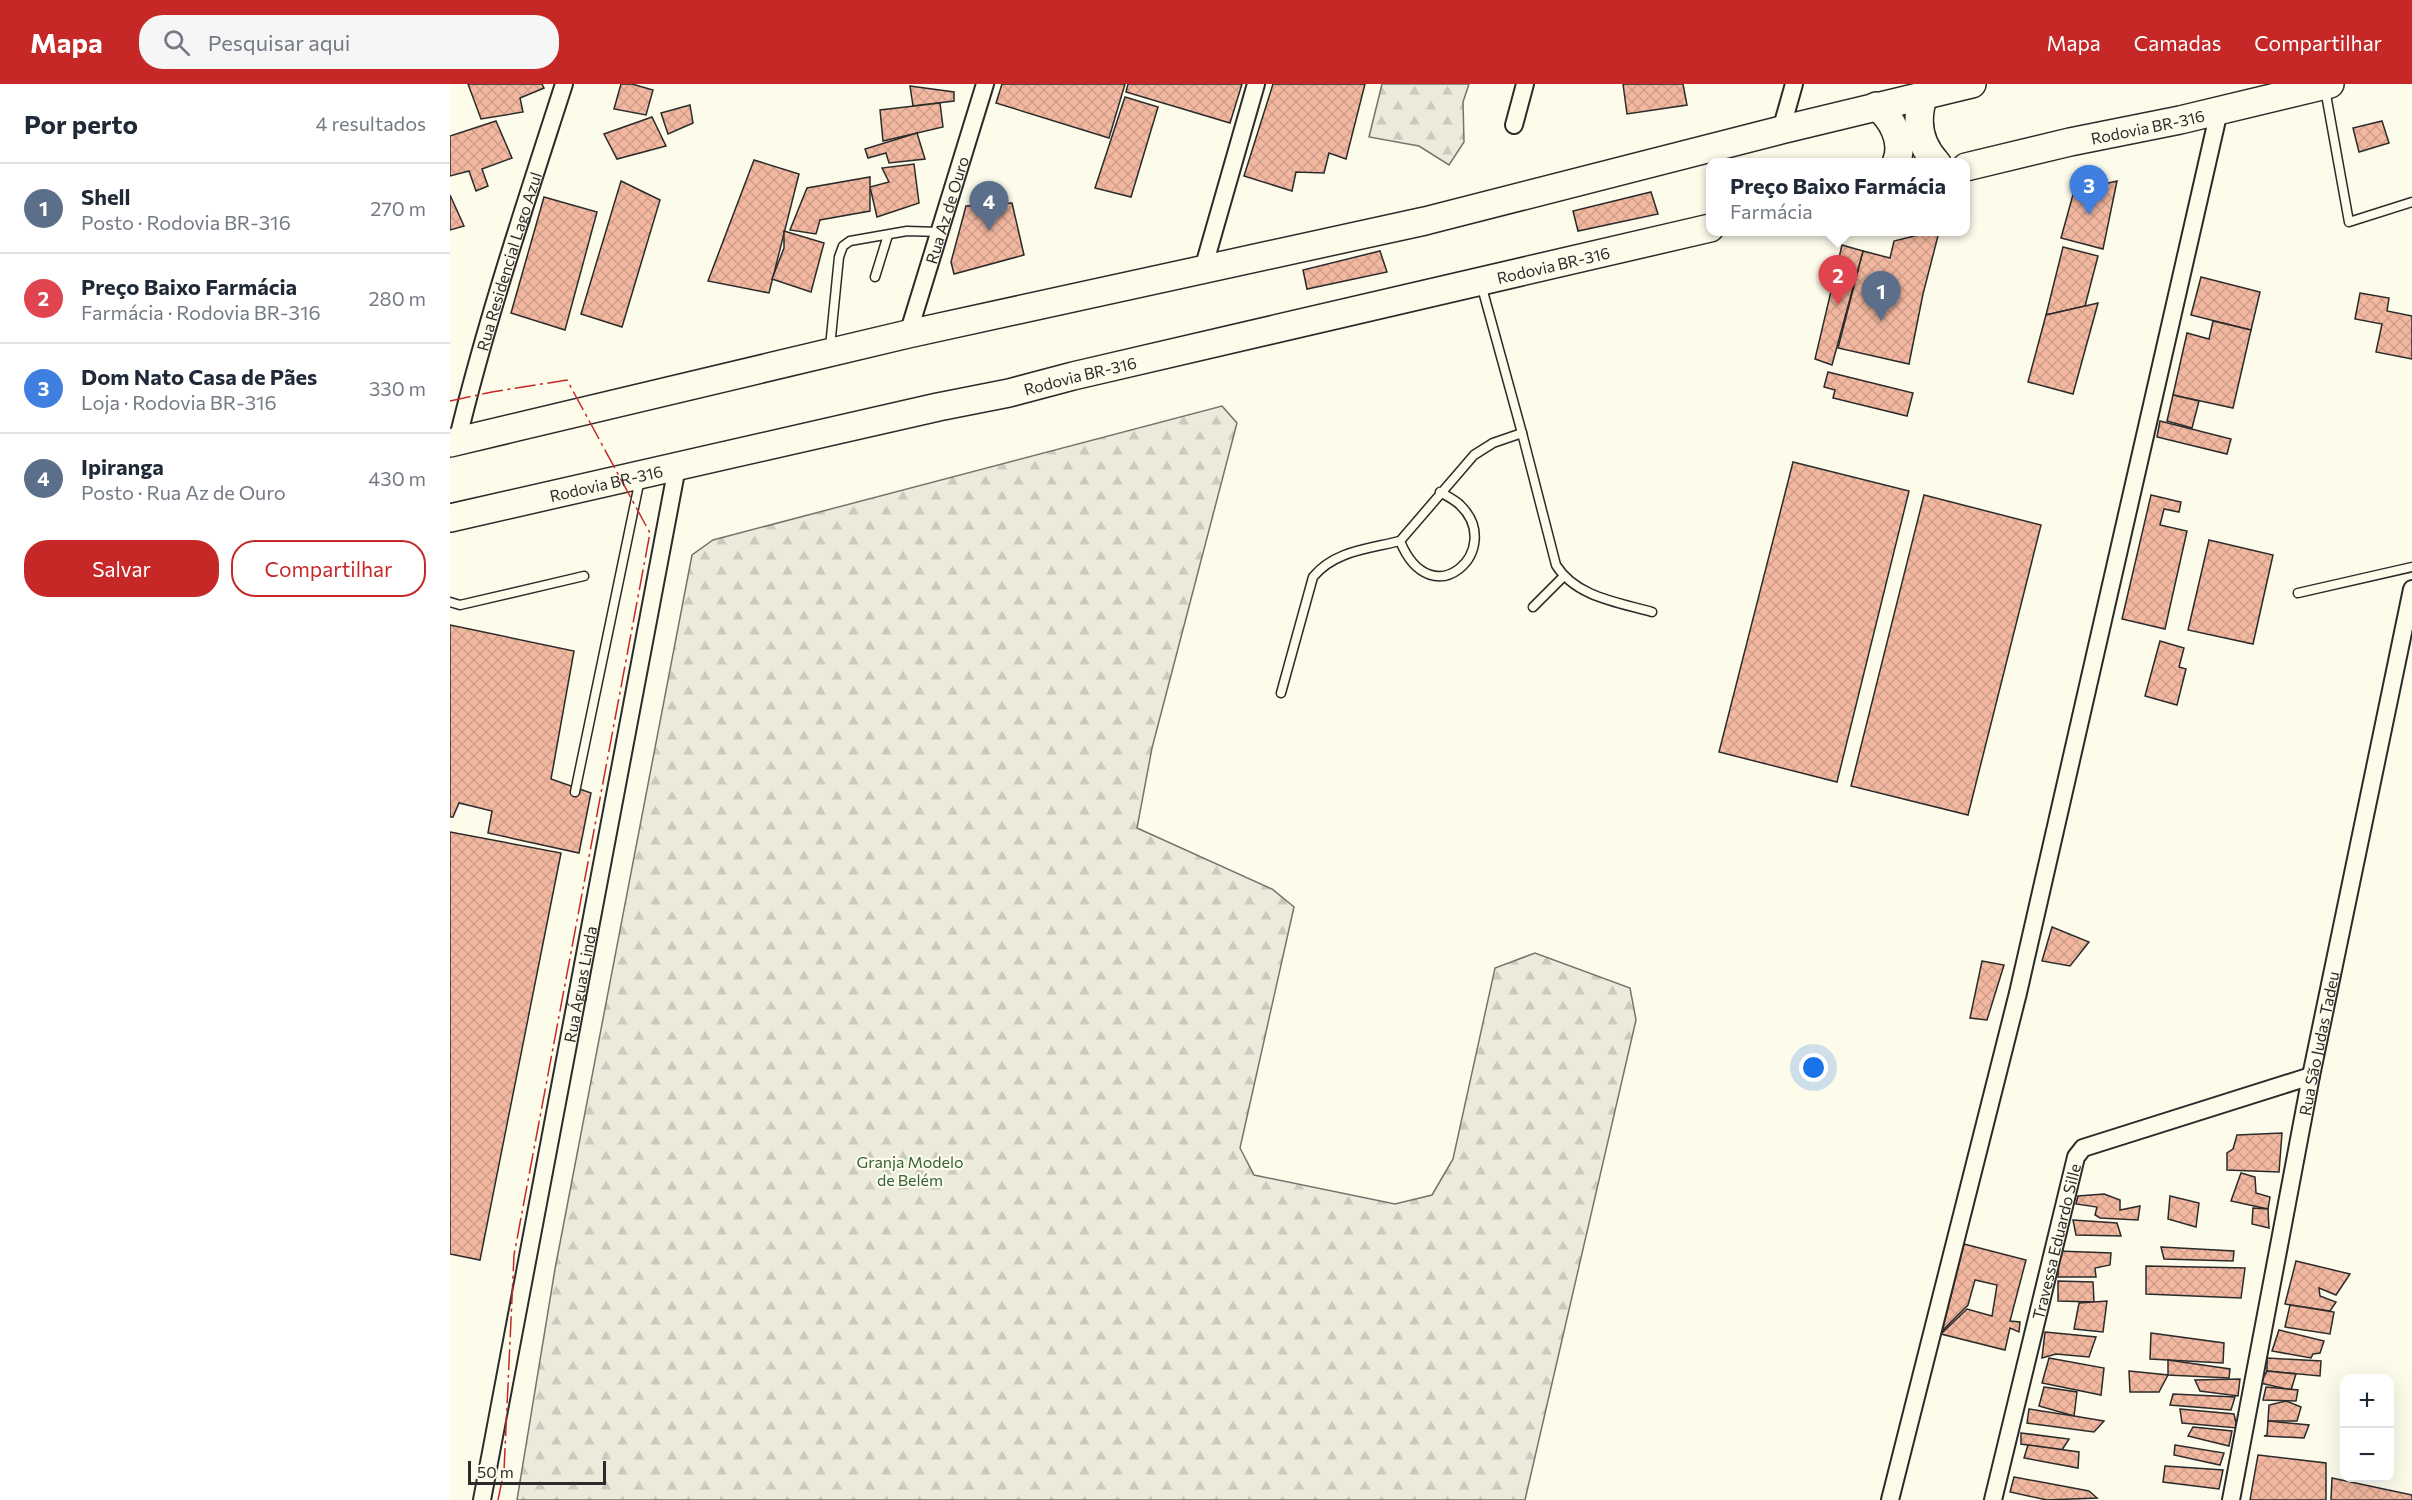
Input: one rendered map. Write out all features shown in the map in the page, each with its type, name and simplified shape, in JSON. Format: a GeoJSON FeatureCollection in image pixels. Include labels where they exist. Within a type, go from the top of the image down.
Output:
{"type":"FeatureCollection","features":[{"type":"Feature","properties":{"kind":"highway"},"geometry":{"type":"LineString","coordinates":[[453,443],[908,334],[1425,221],[1876,106],[1972,84]]}},
{"type":"Feature","properties":{"kind":"highway","name":"Rodovia BR-316"},"geometry":{"type":"LineString","coordinates":[[1970,166],[2327,85]]}},
{"type":"Feature","properties":{"kind":"highway"},"geometry":{"type":"LineString","coordinates":[[1924,95],[1918,112],[1919,131],[1927,150],[1934,158]]}},
{"type":"Feature","properties":{"kind":"highway"},"geometry":{"type":"LineString","coordinates":[[1876,106],[1895,128],[1898,158]]}},
{"type":"Feature","properties":{"kind":"highway","name":"Rodovia BR-316"},"geometry":{"type":"LineString","coordinates":[[450,518],[1008,393],[1706,229]]}},
{"type":"Feature","properties":{"kind":"street","name":"Rua Residencial Lago Azul"},"geometry":{"type":"LineString","coordinates":[[453,443],[522,212],[564,84]]}},
{"type":"Feature","properties":{"kind":"street","name":"Rua Az de Ouro"},"geometry":{"type":"LineString","coordinates":[[908,334],[985,84]]}},
{"type":"Feature","properties":{"kind":"street"},"geometry":{"type":"LineString","coordinates":[[1203,269],[1256,84]]}},
{"type":"Feature","properties":{"kind":"street"},"geometry":{"type":"LineString","coordinates":[[1514,125],[1525,84]]}},
{"type":"Feature","properties":{"kind":"street"},"geometry":{"type":"LineString","coordinates":[[1781,130],[1794,84]]}},
{"type":"Feature","properties":{"kind":"street"},"geometry":{"type":"LineString","coordinates":[[1890,1500],[2018,993],[2219,111]]}},
{"type":"Feature","properties":{"kind":"street","name":"Rua Águas Linda"},"geometry":{"type":"LineString","coordinates":[[482,1500],[677,467]]}},
{"type":"Feature","properties":{"kind":"street","name":"Rua São Judas Tadeu"},"geometry":{"type":"LineString","coordinates":[[2232,1500],[2311,1076],[2412,588]]}},
{"type":"Feature","properties":{"kind":"street","name":"Travessa Eduardo Sille"},"geometry":{"type":"LineString","coordinates":[[1993,1500],[2076,1157],[2083,1148],[2311,1076]]}},
{"type":"Feature","properties":{"kind":"lane"},"geometry":{"type":"LineString","coordinates":[[2327,85],[2349,222],[2412,202]]}},
{"type":"Feature","properties":{"kind":"lane"},"geometry":{"type":"LineString","coordinates":[[830,352],[839,257],[843,246],[850,241],[907,231],[939,232]]}},
{"type":"Feature","properties":{"kind":"lane"},"geometry":{"type":"LineString","coordinates":[[875,277],[888,235]]}},
{"type":"Feature","properties":{"kind":"lane"},"geometry":{"type":"LineString","coordinates":[[1480,281],[1556,564],[1563,577],[1587,593],[1652,612]]}},
{"type":"Feature","properties":{"kind":"lane"},"geometry":{"type":"LineString","coordinates":[[1281,693],[1313,577],[1324,564],[1342,555],[1400,541],[1474,455],[1493,443],[1522,433]]}},
{"type":"Feature","properties":{"kind":"lane"},"geometry":{"type":"LineString","coordinates":[[575,792],[640,476]]}},
{"type":"Feature","properties":{"kind":"lane"},"geometry":{"type":"LineString","coordinates":[[1400,541],[1407,557],[1419,570],[1432,575],[1449,576],[1464,566],[1473,551],[1474,534],[1470,517],[1460,504],[1440,492]]}},
{"type":"Feature","properties":{"kind":"lane"},"geometry":{"type":"LineString","coordinates":[[2298,593],[2412,567]]}},
{"type":"Feature","properties":{"kind":"lane"},"geometry":{"type":"LineString","coordinates":[[450,602],[460,605],[584,576]]}},
{"type":"Feature","properties":{"kind":"lane"},"geometry":{"type":"LineString","coordinates":[[1533,607],[1563,577]]}},
{"type":"Feature","properties":{"kind":"green space"},"geometry":{"type":"Polygon","coordinates":[[[1382,84],[1469,84],[1463,102],[1464,142],[1449,165],[1419,146],[1369,137],[1382,84]]]}},
{"type":"Feature","properties":{"kind":"green space","name":"Granja Modelo de Belém"},"geometry":{"type":"Polygon","coordinates":[[[1222,406],[1237,423],[1152,748],[1137,828],[1272,889],[1294,907],[1240,1148],[1254,1175],[1395,1204],[1432,1195],[1453,1159],[1495,968],[1535,953],[1630,988],[1636,1020],[1525,1500],[517,1500],[555,1269],[692,555],[713,540],[1222,406]]]}},
{"type":"Feature","properties":{"kind":"building"},"geometry":{"type":"Polygon","coordinates":[[[468,84],[542,84],[544,88],[520,98],[523,112],[481,119],[468,84]]]}},
{"type":"Feature","properties":{"kind":"building"},"geometry":{"type":"Polygon","coordinates":[[[621,84],[632,84],[653,90],[646,115],[614,109],[621,84]]]}},
{"type":"Feature","properties":{"kind":"building"},"geometry":{"type":"Polygon","coordinates":[[[1002,84],[1125,84],[1109,138],[996,103],[1002,84]]]}},
{"type":"Feature","properties":{"kind":"building"},"geometry":{"type":"Polygon","coordinates":[[[1128,84],[1242,84],[1230,123],[1126,92],[1128,84]]]}},
{"type":"Feature","properties":{"kind":"building"},"geometry":{"type":"Polygon","coordinates":[[[1273,84],[1365,84],[1346,159],[1329,153],[1324,173],[1296,172],[1292,191],[1244,176],[1273,84]]]}},
{"type":"Feature","properties":{"kind":"building"},"geometry":{"type":"Polygon","coordinates":[[[1623,84],[1683,84],[1687,105],[1627,114],[1623,84]]]}},
{"type":"Feature","properties":{"kind":"building"},"geometry":{"type":"Polygon","coordinates":[[[910,86],[954,92],[954,101],[913,106],[910,86]]]}},
{"type":"Feature","properties":{"kind":"building"},"geometry":{"type":"Polygon","coordinates":[[[1125,97],[1158,107],[1131,197],[1095,188],[1125,97]]]}},
{"type":"Feature","properties":{"kind":"building"},"geometry":{"type":"Polygon","coordinates":[[[940,103],[943,127],[883,141],[880,110],[940,103]]]}},
{"type":"Feature","properties":{"kind":"building"},"geometry":{"type":"Polygon","coordinates":[[[690,105],[693,123],[668,134],[661,113],[690,105]]]}},
{"type":"Feature","properties":{"kind":"building"},"geometry":{"type":"Polygon","coordinates":[[[652,117],[666,146],[617,159],[604,134],[652,117]]]}},
{"type":"Feature","properties":{"kind":"building"},"geometry":{"type":"Polygon","coordinates":[[[496,121],[512,158],[482,169],[488,186],[476,191],[469,171],[450,176],[450,136],[496,121]]]}},
{"type":"Feature","properties":{"kind":"building"},"geometry":{"type":"Polygon","coordinates":[[[2382,121],[2389,143],[2359,152],[2353,128],[2382,121]]]}},
{"type":"Feature","properties":{"kind":"building"},"geometry":{"type":"Polygon","coordinates":[[[917,133],[925,159],[889,163],[886,153],[868,158],[865,149],[917,133]]]}},
{"type":"Feature","properties":{"kind":"building"},"geometry":{"type":"Polygon","coordinates":[[[754,160],[799,174],[769,293],[708,281],[754,160]]]}},
{"type":"Feature","properties":{"kind":"building"},"geometry":{"type":"Polygon","coordinates":[[[914,164],[919,203],[877,217],[870,187],[889,182],[882,168],[914,164]]]}},
{"type":"Feature","properties":{"kind":"building"},"geometry":{"type":"Polygon","coordinates":[[[870,177],[870,211],[820,220],[816,234],[790,230],[807,188],[870,177]]]}},
{"type":"Feature","properties":{"kind":"building"},"geometry":{"type":"Polygon","coordinates":[[[621,181],[660,200],[622,327],[581,314],[621,181]]]}},
{"type":"Feature","properties":{"kind":"building"},"geometry":{"type":"Polygon","coordinates":[[[2117,181],[2103,249],[2061,238],[2074,191],[2117,181]]]}},
{"type":"Feature","properties":{"kind":"building"},"geometry":{"type":"Polygon","coordinates":[[[1651,192],[1658,214],[1578,231],[1573,211],[1651,192]]]}},
{"type":"Feature","properties":{"kind":"building"},"geometry":{"type":"Polygon","coordinates":[[[450,195],[464,226],[450,230],[450,195]]]}},
{"type":"Feature","properties":{"kind":"building"},"geometry":{"type":"Polygon","coordinates":[[[544,197],[597,212],[565,330],[511,313],[544,197]]]}},
{"type":"Feature","properties":{"kind":"building"},"geometry":{"type":"Polygon","coordinates":[[[1012,203],[1024,255],[954,274],[951,262],[966,206],[1012,203]]]}},
{"type":"Feature","properties":{"kind":"building"},"geometry":{"type":"Polygon","coordinates":[[[784,231],[824,243],[811,292],[772,279],[784,248],[784,231]]]}},
{"type":"Feature","properties":{"kind":"building"},"geometry":{"type":"Polygon","coordinates":[[[1914,236],[1938,236],[1909,364],[1838,348],[1863,251],[1890,258],[1894,241],[1914,236]]]}},
{"type":"Feature","properties":{"kind":"building"},"geometry":{"type":"Polygon","coordinates":[[[1842,245],[1863,251],[1832,365],[1815,359],[1842,245]]]}},
{"type":"Feature","properties":{"kind":"building"},"geometry":{"type":"Polygon","coordinates":[[[2063,247],[2098,256],[2085,306],[2046,315],[2063,247]]]}},
{"type":"Feature","properties":{"kind":"building"},"geometry":{"type":"Polygon","coordinates":[[[1380,251],[1387,272],[1307,289],[1303,270],[1380,251]]]}},
{"type":"Feature","properties":{"kind":"building"},"geometry":{"type":"Polygon","coordinates":[[[2201,277],[2260,292],[2251,330],[2191,315],[2201,277]]]}},
{"type":"Feature","properties":{"kind":"building"},"geometry":{"type":"Polygon","coordinates":[[[2360,293],[2389,298],[2387,311],[2412,316],[2412,359],[2376,352],[2382,324],[2355,319],[2360,293]]]}},
{"type":"Feature","properties":{"kind":"building"},"geometry":{"type":"Polygon","coordinates":[[[2098,303],[2073,394],[2028,382],[2046,315],[2098,303]]]}},
{"type":"Feature","properties":{"kind":"building"},"geometry":{"type":"Polygon","coordinates":[[[2213,321],[2251,330],[2233,408],[2173,395],[2187,333],[2209,339],[2213,321]]]}},
{"type":"Feature","properties":{"kind":"building"},"geometry":{"type":"Polygon","coordinates":[[[1828,372],[1913,393],[1907,416],[1833,398],[1835,390],[1824,387],[1828,372]]]}},
{"type":"Feature","properties":{"kind":"building"},"geometry":{"type":"Polygon","coordinates":[[[2173,395],[2199,401],[2192,428],[2167,421],[2173,395]]]}},
{"type":"Feature","properties":{"kind":"building"},"geometry":{"type":"Polygon","coordinates":[[[2160,421],[2231,439],[2227,454],[2157,437],[2160,421]]]}},
{"type":"Feature","properties":{"kind":"building"},"geometry":{"type":"Polygon","coordinates":[[[1793,462],[1909,491],[1837,782],[1719,752],[1793,462]]]}},
{"type":"Feature","properties":{"kind":"building"},"geometry":{"type":"Polygon","coordinates":[[[1924,495],[2041,525],[1968,815],[1851,786],[1924,495]]]}},
{"type":"Feature","properties":{"kind":"building"},"geometry":{"type":"Polygon","coordinates":[[[2151,495],[2181,502],[2179,512],[2164,509],[2160,525],[2187,531],[2165,629],[2122,619],[2151,495]]]}},
{"type":"Feature","properties":{"kind":"building"},"geometry":{"type":"Polygon","coordinates":[[[2209,540],[2273,555],[2253,644],[2188,630],[2209,540]]]}},
{"type":"Feature","properties":{"kind":"building"},"geometry":{"type":"Polygon","coordinates":[[[450,625],[574,651],[551,779],[591,793],[579,853],[488,833],[492,811],[459,803],[453,817],[450,817],[450,625]]]}},
{"type":"Feature","properties":{"kind":"building"},"geometry":{"type":"Polygon","coordinates":[[[2160,641],[2184,648],[2179,667],[2186,669],[2177,705],[2145,696],[2160,641]]]}},
{"type":"Feature","properties":{"kind":"building"},"geometry":{"type":"Polygon","coordinates":[[[450,832],[561,853],[480,1260],[450,1254],[450,832]]]}},
{"type":"Feature","properties":{"kind":"building"},"geometry":{"type":"Polygon","coordinates":[[[2052,927],[2089,942],[2070,966],[2042,961],[2052,927]]]}},
{"type":"Feature","properties":{"kind":"building"},"geometry":{"type":"Polygon","coordinates":[[[1982,961],[2004,965],[1987,1020],[1970,1018],[1982,961]]]}},
{"type":"Feature","properties":{"kind":"building"},"geometry":{"type":"Polygon","coordinates":[[[2282,1133],[2279,1172],[2227,1170],[2227,1153],[2233,1149],[2237,1135],[2282,1133]]]}},
{"type":"Feature","properties":{"kind":"building"},"geometry":{"type":"Polygon","coordinates":[[[2241,1173],[2255,1177],[2256,1193],[2270,1197],[2268,1209],[2231,1201],[2241,1173]]]}},
{"type":"Feature","properties":{"kind":"building"},"geometry":{"type":"Polygon","coordinates":[[[2104,1194],[2120,1200],[2120,1210],[2140,1206],[2138,1220],[2100,1218],[2095,1215],[2097,1207],[2076,1204],[2078,1196],[2104,1194]]]}},
{"type":"Feature","properties":{"kind":"building"},"geometry":{"type":"Polygon","coordinates":[[[2170,1196],[2199,1203],[2196,1227],[2168,1219],[2170,1196]]]}},
{"type":"Feature","properties":{"kind":"building"},"geometry":{"type":"Polygon","coordinates":[[[2253,1208],[2268,1209],[2269,1228],[2252,1224],[2253,1208]]]}},
{"type":"Feature","properties":{"kind":"building"},"geometry":{"type":"Polygon","coordinates":[[[2073,1220],[2117,1223],[2121,1236],[2076,1235],[2073,1220]]]}},
{"type":"Feature","properties":{"kind":"building"},"geometry":{"type":"Polygon","coordinates":[[[1964,1244],[2026,1260],[2010,1321],[2020,1322],[2019,1332],[2010,1328],[2005,1350],[1941,1334],[1967,1309],[1992,1316],[1997,1285],[1975,1280],[1968,1305],[1942,1331],[1964,1244]]]}},
{"type":"Feature","properties":{"kind":"building"},"geometry":{"type":"Polygon","coordinates":[[[2161,1247],[2234,1251],[2233,1261],[2164,1259],[2161,1247]]]}},
{"type":"Feature","properties":{"kind":"building"},"geometry":{"type":"Polygon","coordinates":[[[2058,1251],[2111,1253],[2110,1265],[2095,1268],[2096,1277],[2058,1277],[2058,1251]]]}},
{"type":"Feature","properties":{"kind":"building"},"geometry":{"type":"Polygon","coordinates":[[[2296,1261],[2350,1274],[2336,1295],[2319,1288],[2320,1296],[2336,1302],[2330,1311],[2285,1304],[2296,1261]]]}},
{"type":"Feature","properties":{"kind":"building"},"geometry":{"type":"Polygon","coordinates":[[[2146,1266],[2245,1268],[2241,1298],[2146,1294],[2146,1266]]]}},
{"type":"Feature","properties":{"kind":"building"},"geometry":{"type":"Polygon","coordinates":[[[2058,1281],[2093,1282],[2094,1302],[2058,1301],[2058,1281]]]}},
{"type":"Feature","properties":{"kind":"building"},"geometry":{"type":"Polygon","coordinates":[[[2107,1301],[2103,1332],[2074,1329],[2079,1303],[2107,1301]]]}},
{"type":"Feature","properties":{"kind":"building"},"geometry":{"type":"Polygon","coordinates":[[[2290,1305],[2334,1312],[2330,1334],[2285,1327],[2290,1305]]]}},
{"type":"Feature","properties":{"kind":"building"},"geometry":{"type":"Polygon","coordinates":[[[2279,1330],[2324,1341],[2320,1353],[2313,1354],[2311,1358],[2272,1351],[2279,1330]]]}},
{"type":"Feature","properties":{"kind":"building"},"geometry":{"type":"Polygon","coordinates":[[[2045,1332],[2096,1337],[2089,1357],[2056,1354],[2042,1358],[2045,1332]]]}},
{"type":"Feature","properties":{"kind":"building"},"geometry":{"type":"Polygon","coordinates":[[[2151,1333],[2224,1343],[2223,1363],[2150,1359],[2151,1333]]]}},
{"type":"Feature","properties":{"kind":"building"},"geometry":{"type":"Polygon","coordinates":[[[2049,1358],[2104,1368],[2101,1395],[2042,1383],[2049,1358]]]}},
{"type":"Feature","properties":{"kind":"building"},"geometry":{"type":"Polygon","coordinates":[[[2267,1358],[2321,1361],[2320,1376],[2267,1371],[2267,1358]]]}},
{"type":"Feature","properties":{"kind":"building"},"geometry":{"type":"Polygon","coordinates":[[[2168,1360],[2230,1369],[2229,1378],[2168,1375],[2168,1360]]]}},
{"type":"Feature","properties":{"kind":"building"},"geometry":{"type":"Polygon","coordinates":[[[2129,1371],[2168,1375],[2159,1392],[2130,1392],[2129,1371]]]}},
{"type":"Feature","properties":{"kind":"building"},"geometry":{"type":"Polygon","coordinates":[[[2267,1371],[2296,1374],[2291,1390],[2260,1383],[2267,1371]]]}},
{"type":"Feature","properties":{"kind":"building"},"geometry":{"type":"Polygon","coordinates":[[[2240,1379],[2238,1396],[2200,1391],[2195,1380],[2240,1379]]]}},
{"type":"Feature","properties":{"kind":"building"},"geometry":{"type":"Polygon","coordinates":[[[2044,1387],[2077,1392],[2074,1416],[2039,1406],[2044,1387]]]}},
{"type":"Feature","properties":{"kind":"building"},"geometry":{"type":"Polygon","coordinates":[[[2266,1387],[2298,1390],[2296,1401],[2263,1400],[2266,1387]]]}},
{"type":"Feature","properties":{"kind":"building"},"geometry":{"type":"Polygon","coordinates":[[[2173,1394],[2235,1397],[2231,1410],[2170,1405],[2173,1394]]]}},
{"type":"Feature","properties":{"kind":"building"},"geometry":{"type":"Polygon","coordinates":[[[2286,1401],[2301,1407],[2297,1421],[2268,1421],[2269,1405],[2286,1401]]]}},
{"type":"Feature","properties":{"kind":"building"},"geometry":{"type":"Polygon","coordinates":[[[2029,1409],[2104,1421],[2094,1432],[2027,1423],[2029,1409]]]}},
{"type":"Feature","properties":{"kind":"building"},"geometry":{"type":"Polygon","coordinates":[[[2180,1409],[2234,1414],[2237,1428],[2182,1423],[2180,1409]]]}},
{"type":"Feature","properties":{"kind":"building"},"geometry":{"type":"Polygon","coordinates":[[[2268,1421],[2309,1425],[2304,1438],[2264,1436],[2267,1435],[2268,1421]]]}},
{"type":"Feature","properties":{"kind":"building"},"geometry":{"type":"Polygon","coordinates":[[[2193,1427],[2232,1431],[2229,1446],[2188,1436],[2193,1427]]]}},
{"type":"Feature","properties":{"kind":"building"},"geometry":{"type":"Polygon","coordinates":[[[2021,1433],[2069,1439],[2062,1450],[2021,1444],[2021,1433]]]}},
{"type":"Feature","properties":{"kind":"building"},"geometry":{"type":"Polygon","coordinates":[[[2028,1445],[2079,1452],[2078,1468],[2024,1458],[2028,1445]]]}},
{"type":"Feature","properties":{"kind":"building"},"geometry":{"type":"Polygon","coordinates":[[[2175,1445],[2224,1453],[2220,1465],[2174,1455],[2175,1445]]]}},
{"type":"Feature","properties":{"kind":"building"},"geometry":{"type":"Polygon","coordinates":[[[2258,1455],[2326,1463],[2326,1500],[2250,1500],[2258,1455]]]}},
{"type":"Feature","properties":{"kind":"building"},"geometry":{"type":"Polygon","coordinates":[[[2165,1466],[2223,1470],[2219,1489],[2163,1482],[2165,1466]]]}},
{"type":"Feature","properties":{"kind":"building"},"geometry":{"type":"Polygon","coordinates":[[[2014,1477],[2089,1491],[2097,1498],[2047,1500],[2010,1492],[2014,1477]]]}},
{"type":"Feature","properties":{"kind":"building"},"geometry":{"type":"Polygon","coordinates":[[[2332,1478],[2340,1480],[2340,1482],[2351,1482],[2412,1495],[2412,1500],[2331,1500],[2332,1478]]]}},
{"type":"Feature","properties":{"kind":"power"},"geometry":{"type":"LineString","coordinates":[[450,401],[567,380],[650,533],[514,1255],[504,1471],[498,1500]]}},
{"type":"Feature","properties":{"kind":"place","name":"Dom Nato Casa de Pães"},"geometry":{"type":"Point","coordinates":[2089,215]}},
{"type":"Feature","properties":{"kind":"place","name":"Ipiranga"},"geometry":{"type":"Point","coordinates":[989,231]}},
{"type":"Feature","properties":{"kind":"place","name":"Preço Baixo Farmácia"},"geometry":{"type":"Point","coordinates":[1838,305]}},
{"type":"Feature","properties":{"kind":"place","name":"Shell"},"geometry":{"type":"Point","coordinates":[1881,321]}}]}
